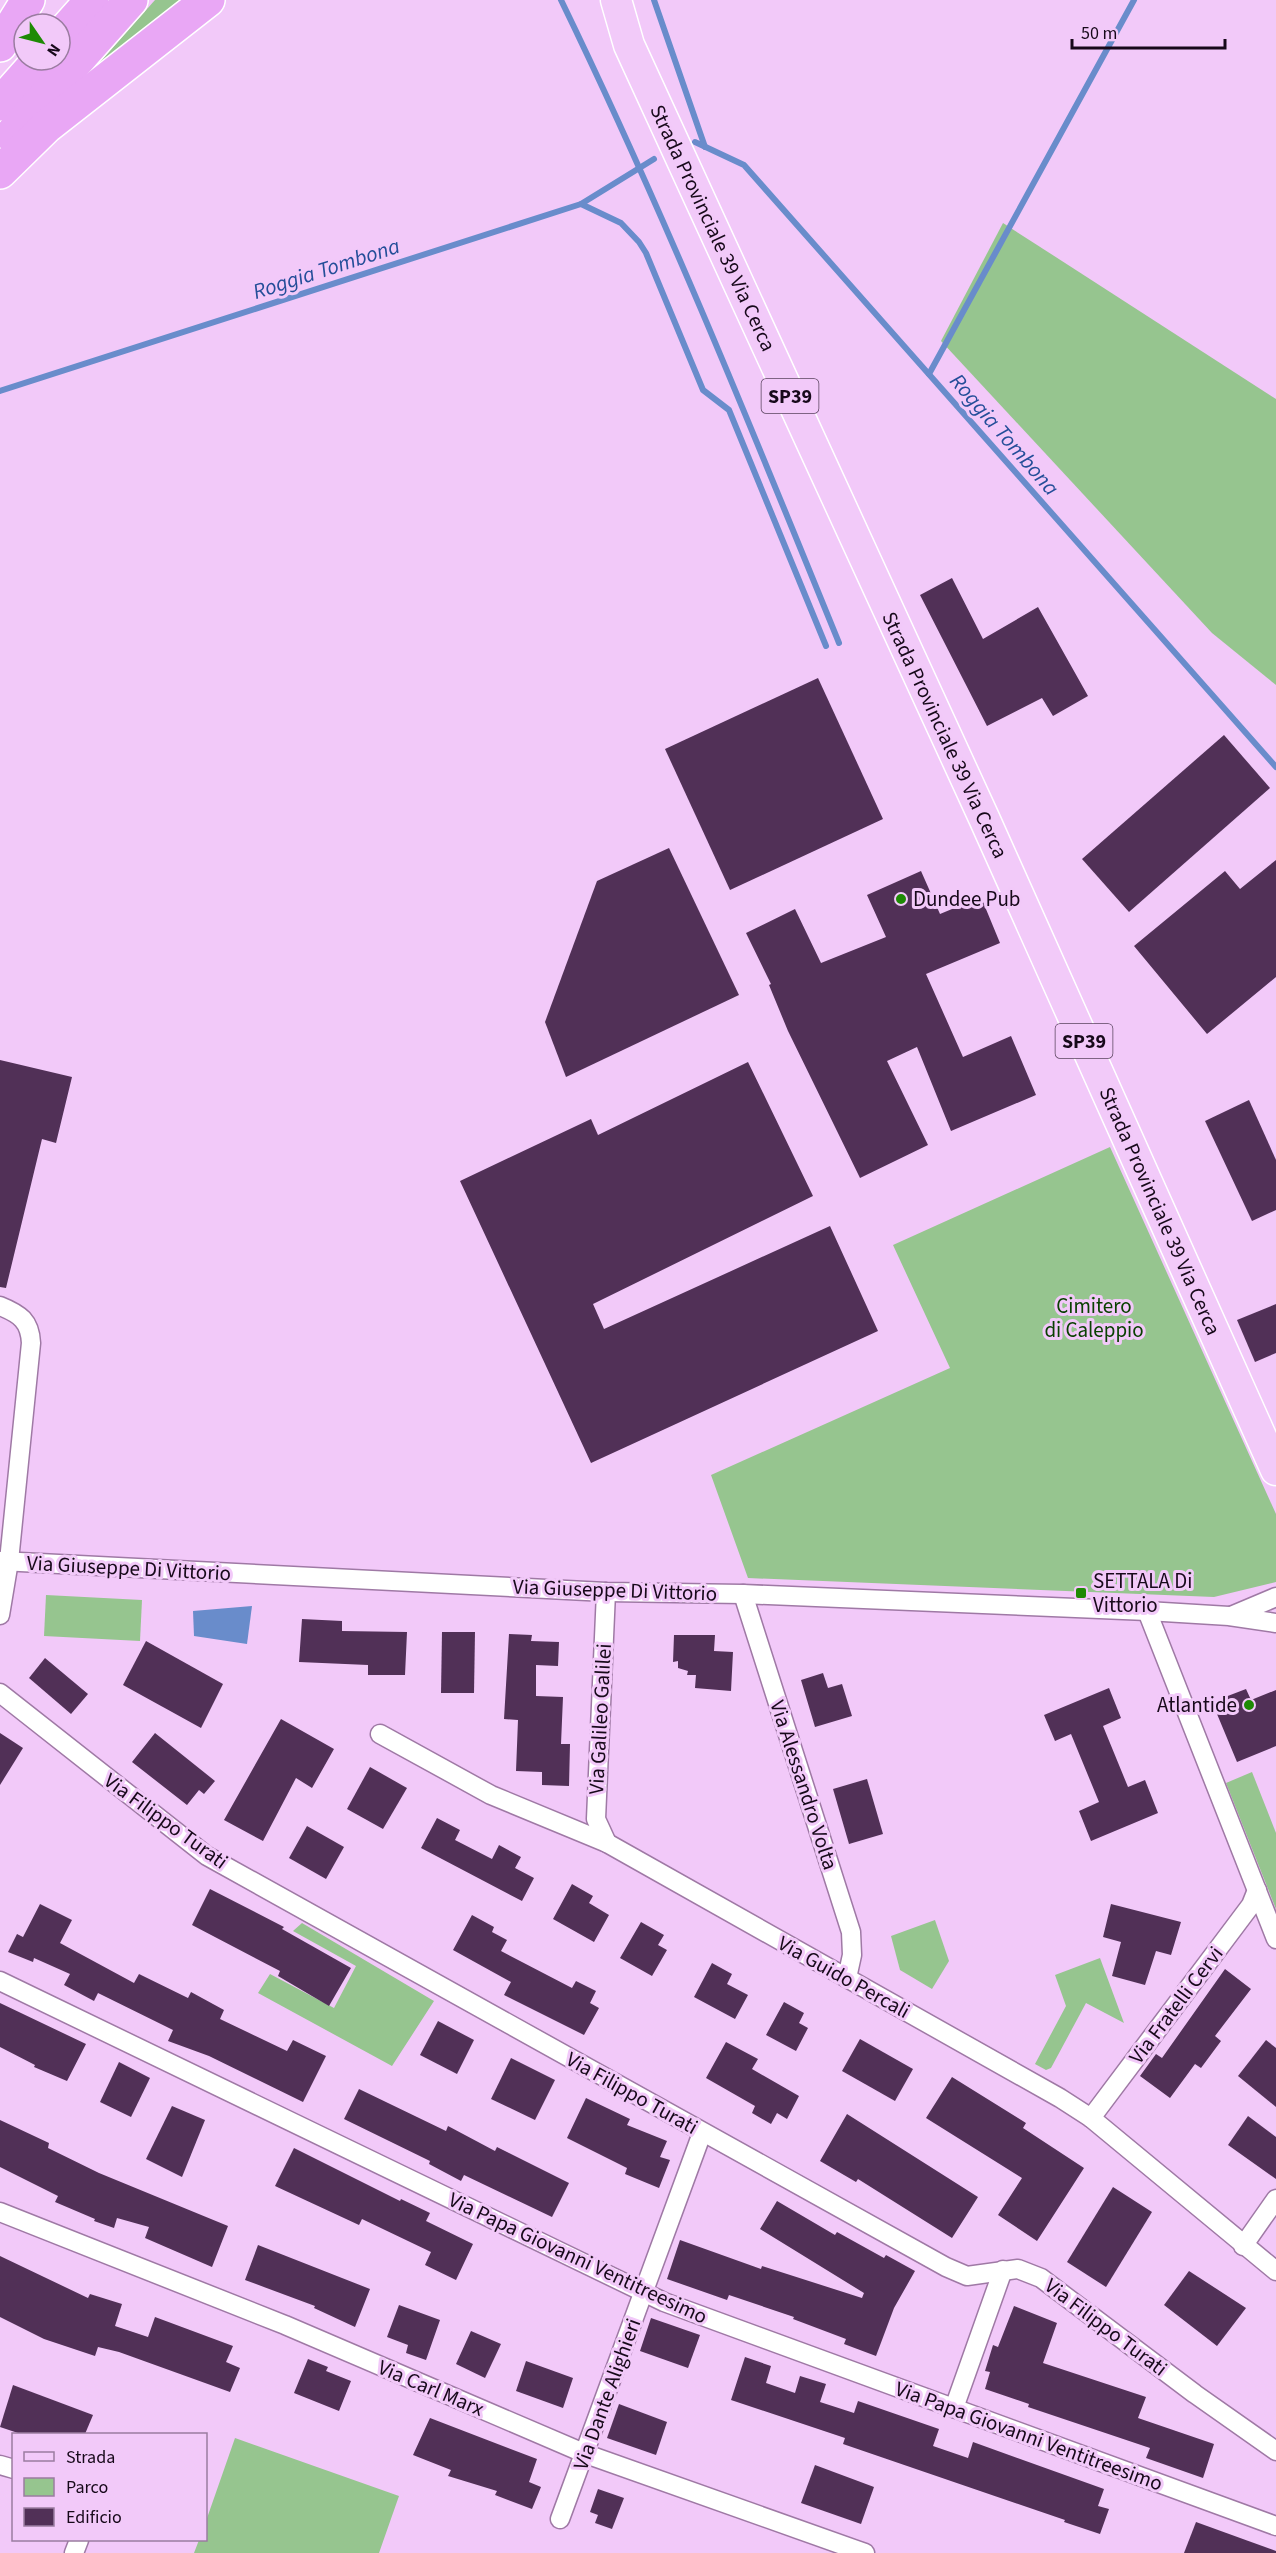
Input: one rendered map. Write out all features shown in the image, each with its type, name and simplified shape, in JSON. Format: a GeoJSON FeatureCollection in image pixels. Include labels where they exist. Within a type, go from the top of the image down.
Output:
{"type":"FeatureCollection","features":[{"type":"Feature","properties":{"kind":"highway"},"geometry":{"type":"LineString","coordinates":[[0,45],[28,0]]}},
{"type":"Feature","properties":{"kind":"highway"},"geometry":{"type":"LineString","coordinates":[[72,22],[92,0]]}},
{"type":"Feature","properties":{"kind":"highway"},"geometry":{"type":"LineString","coordinates":[[0,148],[131,0]]}},
{"type":"Feature","properties":{"kind":"highway"},"geometry":{"type":"LineString","coordinates":[[0,172],[47,126],[208,0]]}},
{"type":"Feature","properties":{"kind":"highway"},"geometry":{"type":"LineString","coordinates":[[0,104],[28,72]]}},
{"type":"Feature","properties":{"kind":"main road","name":"Strada Provinciale 39 Via Cerca"},"geometry":{"type":"LineString","coordinates":[[616,0],[629,45],[984,818],[1276,1470]]}},
{"type":"Feature","properties":{"kind":"street"},"geometry":{"type":"LineString","coordinates":[[0,1306],[24,1318],[30,1329],[31,1343],[4,1561],[0,1615]]}},
{"type":"Feature","properties":{"kind":"street","name":"Via Giuseppe Di Vittorio"},"geometry":{"type":"LineString","coordinates":[[4,1561],[606,1592],[743,1594],[1147,1611],[1229,1616],[1276,1623]]}},
{"type":"Feature","properties":{"kind":"street","name":"Via Galileo Galilei"},"geometry":{"type":"LineString","coordinates":[[606,1592],[596,1819],[607,1843]]}},
{"type":"Feature","properties":{"kind":"street","name":"Via Alessandro Volta"},"geometry":{"type":"LineString","coordinates":[[743,1594],[851,1932],[852,1955],[847,1978]]}},
{"type":"Feature","properties":{"kind":"street","name":"Via Giuseppe Di Vittorio"},"geometry":{"type":"LineString","coordinates":[[1229,1616],[1276,1597]]}},
{"type":"Feature","properties":{"kind":"street"},"geometry":{"type":"LineString","coordinates":[[1147,1611],[1276,1939]]}},
{"type":"Feature","properties":{"kind":"street","name":"Via Filippo Turati"},"geometry":{"type":"LineString","coordinates":[[0,1693],[207,1856],[946,2267],[967,2276],[1018,2269],[1041,2278],[1195,2394],[1276,2451]]}},
{"type":"Feature","properties":{"kind":"street","name":"Via Guido Percali"},"geometry":{"type":"LineString","coordinates":[[380,1734],[491,1795],[607,1843],[1060,2098],[1090,2118],[1276,2271]]}},
{"type":"Feature","properties":{"kind":"street","name":"Via Fratelli Cervi"},"geometry":{"type":"LineString","coordinates":[[1090,2118],[1251,1905],[1257,1890]]}},
{"type":"Feature","properties":{"kind":"street","name":"Via Papa Giovanni Ventitreesimo"},"geometry":{"type":"LineString","coordinates":[[0,1981],[644,2293],[1276,2526]]}},
{"type":"Feature","properties":{"kind":"street","name":"Via Dante Alighieri"},"geometry":{"type":"LineString","coordinates":[[560,2519],[586,2454],[702,2133]]}},
{"type":"Feature","properties":{"kind":"street"},"geometry":{"type":"LineString","coordinates":[[1243,2246],[1276,2199]]}},
{"type":"Feature","properties":{"kind":"street","name":"Via Carl Marx"},"geometry":{"type":"LineString","coordinates":[[0,2212],[285,2325],[586,2454],[865,2553]]}},
{"type":"Feature","properties":{"kind":"street"},"geometry":{"type":"LineString","coordinates":[[954,2408],[1003,2270]]}},
{"type":"Feature","properties":{"kind":"green space"},"geometry":{"type":"Polygon","coordinates":[[[155,0],[192,0],[103,69],[100,62],[155,0]]]}},
{"type":"Feature","properties":{"kind":"green space"},"geometry":{"type":"Polygon","coordinates":[[[1003,223],[1276,399],[1276,685],[1212,633],[941,341],[1003,223]]]}},
{"type":"Feature","properties":{"kind":"green space","name":"Cimitero di Caleppio"},"geometry":{"type":"Polygon","coordinates":[[[1110,1147],[1276,1514],[1276,1582],[1214,1597],[748,1578],[711,1475],[950,1368],[893,1245],[1110,1147]]]}},
{"type":"Feature","properties":{"kind":"green space"},"geometry":{"type":"Polygon","coordinates":[[[46,1595],[142,1600],[140,1641],[44,1636],[46,1595]]]}},
{"type":"Feature","properties":{"kind":"green space"},"geometry":{"type":"Polygon","coordinates":[[[1252,1772],[1276,1833],[1276,1909],[1226,1783],[1252,1772]]]}},
{"type":"Feature","properties":{"kind":"green space"},"geometry":{"type":"Polygon","coordinates":[[[935,1920],[949,1961],[932,1989],[900,1970],[891,1936],[935,1920]]]}},
{"type":"Feature","properties":{"kind":"green space"},"geometry":{"type":"Polygon","coordinates":[[[302,1923],[434,2001],[392,2066],[258,1993],[270,1974],[334,2008],[356,1966],[293,1931],[302,1923]]]}},
{"type":"Feature","properties":{"kind":"green space"},"geometry":{"type":"Polygon","coordinates":[[[1100,1958],[1124,2023],[1086,2003],[1051,2068],[1046,2070],[1035,2064],[1066,2006],[1055,1975],[1100,1958]]]}},
{"type":"Feature","properties":{"kind":"green space"},"geometry":{"type":"Polygon","coordinates":[[[235,2438],[399,2496],[379,2553],[194,2553],[199,2541],[207,2541],[207,2518],[235,2438]]]}},
{"type":"Feature","properties":{"kind":"water"},"geometry":{"type":"Polygon","coordinates":[[[252,1606],[247,1644],[194,1636],[193,1611],[252,1606]]]}},
{"type":"Feature","properties":{"kind":"building"},"geometry":{"type":"Polygon","coordinates":[[[952,578],[983,639],[1038,607],[1088,696],[1053,716],[1042,698],[987,726],[920,595],[952,578]]]}},
{"type":"Feature","properties":{"kind":"building"},"geometry":{"type":"Polygon","coordinates":[[[818,678],[883,819],[730,890],[665,749],[818,678]]]}},
{"type":"Feature","properties":{"kind":"building"},"geometry":{"type":"Polygon","coordinates":[[[1224,735],[1270,788],[1129,912],[1082,859],[1224,735]]]}},
{"type":"Feature","properties":{"kind":"building"},"geometry":{"type":"Polygon","coordinates":[[[669,848],[739,995],[566,1077],[545,1022],[597,881],[669,848]]]}},
{"type":"Feature","properties":{"kind":"building"},"geometry":{"type":"Polygon","coordinates":[[[1276,860],[1276,977],[1207,1034],[1134,946],[1225,871],[1240,889],[1276,860]]]}},
{"type":"Feature","properties":{"kind":"building"},"geometry":{"type":"Polygon","coordinates":[[[921,871],[940,914],[981,897],[1000,943],[926,974],[963,1057],[1011,1036],[1036,1095],[951,1131],[917,1047],[887,1061],[928,1145],[860,1178],[788,1031],[769,985],[771,984],[746,933],[795,909],[821,963],[886,937],[867,895],[921,871]]]}},
{"type":"Feature","properties":{"kind":"building"},"geometry":{"type":"Polygon","coordinates":[[[0,1060],[72,1077],[56,1143],[42,1139],[6,1288],[0,1287],[0,1060]]]}},
{"type":"Feature","properties":{"kind":"building"},"geometry":{"type":"Polygon","coordinates":[[[748,1062],[813,1196],[593,1304],[604,1329],[830,1226],[878,1331],[591,1463],[460,1181],[591,1119],[598,1135],[748,1062]]]}},
{"type":"Feature","properties":{"kind":"building"},"geometry":{"type":"Polygon","coordinates":[[[1249,1100],[1276,1160],[1276,1210],[1252,1221],[1205,1121],[1249,1100]]]}},
{"type":"Feature","properties":{"kind":"building"},"geometry":{"type":"Polygon","coordinates":[[[1276,1304],[1276,1353],[1255,1362],[1237,1320],[1276,1304]]]}},
{"type":"Feature","properties":{"kind":"building"},"geometry":{"type":"Polygon","coordinates":[[[302,1619],[342,1621],[342,1631],[407,1632],[405,1675],[368,1675],[368,1665],[299,1662],[302,1619]]]}},
{"type":"Feature","properties":{"kind":"building"},"geometry":{"type":"Polygon","coordinates":[[[442,1632],[475,1632],[474,1693],[441,1693],[442,1632]]]}},
{"type":"Feature","properties":{"kind":"building"},"geometry":{"type":"Polygon","coordinates":[[[509,1634],[532,1635],[531,1641],[559,1642],[558,1666],[536,1665],[536,1696],[563,1697],[561,1744],[570,1744],[569,1786],[542,1785],[542,1772],[516,1771],[518,1720],[504,1719],[509,1634]]]}},
{"type":"Feature","properties":{"kind":"building"},"geometry":{"type":"Polygon","coordinates":[[[674,1635],[715,1635],[714,1651],[733,1652],[731,1691],[695,1688],[696,1675],[687,1675],[688,1671],[678,1668],[678,1661],[673,1662],[674,1635]]]}},
{"type":"Feature","properties":{"kind":"building"},"geometry":{"type":"Polygon","coordinates":[[[146,1641],[223,1684],[201,1728],[123,1685],[146,1641]]]}},
{"type":"Feature","properties":{"kind":"building"},"geometry":{"type":"Polygon","coordinates":[[[45,1658],[88,1694],[71,1714],[29,1678],[45,1658]]]}},
{"type":"Feature","properties":{"kind":"building"},"geometry":{"type":"Polygon","coordinates":[[[823,1673],[828,1688],[842,1684],[852,1716],[815,1727],[801,1680],[823,1673]]]}},
{"type":"Feature","properties":{"kind":"building"},"geometry":{"type":"Polygon","coordinates":[[[1109,1688],[1121,1718],[1103,1726],[1128,1787],[1145,1780],[1158,1813],[1091,1841],[1079,1811],[1099,1802],[1071,1734],[1055,1741],[1044,1715],[1109,1688]]]}},
{"type":"Feature","properties":{"kind":"building"},"geometry":{"type":"Polygon","coordinates":[[[1246,1689],[1251,1700],[1276,1690],[1276,1746],[1237,1762],[1212,1702],[1246,1689]]]}},
{"type":"Feature","properties":{"kind":"building"},"geometry":{"type":"Polygon","coordinates":[[[281,1719],[334,1749],[312,1788],[296,1778],[263,1841],[224,1820],[281,1719]]]}},
{"type":"Feature","properties":{"kind":"building"},"geometry":{"type":"Polygon","coordinates":[[[0,1733],[23,1748],[0,1785],[0,1733]]]}},
{"type":"Feature","properties":{"kind":"building"},"geometry":{"type":"Polygon","coordinates":[[[155,1733],[215,1781],[204,1794],[199,1790],[187,1805],[132,1762],[155,1733]]]}},
{"type":"Feature","properties":{"kind":"building"},"geometry":{"type":"Polygon","coordinates":[[[370,1767],[407,1788],[383,1829],[347,1809],[370,1767]]]}},
{"type":"Feature","properties":{"kind":"building"},"geometry":{"type":"Polygon","coordinates":[[[867,1779],[883,1834],[849,1844],[833,1789],[867,1779]]]}},
{"type":"Feature","properties":{"kind":"building"},"geometry":{"type":"Polygon","coordinates":[[[437,1818],[460,1830],[455,1840],[492,1859],[499,1845],[521,1857],[515,1868],[534,1878],[522,1901],[421,1848],[437,1818]]]}},
{"type":"Feature","properties":{"kind":"building"},"geometry":{"type":"Polygon","coordinates":[[[307,1826],[344,1847],[326,1879],[289,1858],[307,1826]]]}},
{"type":"Feature","properties":{"kind":"building"},"geometry":{"type":"Polygon","coordinates":[[[572,1884],[593,1896],[589,1903],[609,1915],[594,1942],[553,1919],[572,1884]]]}},
{"type":"Feature","properties":{"kind":"building"},"geometry":{"type":"Polygon","coordinates":[[[210,1889],[284,1927],[282,1929],[351,1968],[329,2006],[278,1976],[280,1971],[192,1925],[210,1889]]]}},
{"type":"Feature","properties":{"kind":"building"},"geometry":{"type":"Polygon","coordinates":[[[40,1904],[72,1920],[60,1943],[134,1983],[139,1974],[188,1998],[191,1992],[224,2010],[220,2019],[287,2051],[293,2040],[326,2056],[303,2102],[209,2056],[168,2041],[173,2030],[98,1993],[94,2001],[64,1985],[70,1974],[34,1958],[33,1962],[8,1952],[17,1934],[23,1937],[40,1904]]]}},
{"type":"Feature","properties":{"kind":"building"},"geometry":{"type":"Polygon","coordinates":[[[1111,1904],[1181,1922],[1171,1955],[1156,1951],[1145,1985],[1112,1976],[1121,1942],[1103,1937],[1111,1904]]]}},
{"type":"Feature","properties":{"kind":"building"},"geometry":{"type":"Polygon","coordinates":[[[472,1915],[494,1927],[492,1932],[507,1940],[501,1951],[572,1988],[576,1981],[596,1991],[590,2003],[599,2008],[584,2035],[504,1995],[511,1982],[453,1950],[472,1915]]]}},
{"type":"Feature","properties":{"kind":"building"},"geometry":{"type":"Polygon","coordinates":[[[641,1922],[664,1935],[658,1945],[667,1950],[652,1976],[620,1958],[641,1922]]]}},
{"type":"Feature","properties":{"kind":"building"},"geometry":{"type":"Polygon","coordinates":[[[712,1963],[732,1974],[727,1984],[748,1995],[735,2019],[694,1997],[712,1963]]]}},
{"type":"Feature","properties":{"kind":"building"},"geometry":{"type":"Polygon","coordinates":[[[1225,1969],[1251,1989],[1215,2036],[1221,2041],[1201,2068],[1195,2064],[1170,2098],[1140,2076],[1156,2054],[1162,2058],[1225,1969]]]}},
{"type":"Feature","properties":{"kind":"building"},"geometry":{"type":"Polygon","coordinates":[[[784,2002],[804,2013],[799,2023],[808,2028],[796,2051],[766,2035],[784,2002]]]}},
{"type":"Feature","properties":{"kind":"building"},"geometry":{"type":"Polygon","coordinates":[[[0,2003],[86,2044],[67,2081],[34,2067],[35,2065],[0,2047],[0,2003]]]}},
{"type":"Feature","properties":{"kind":"building"},"geometry":{"type":"Polygon","coordinates":[[[438,2021],[474,2040],[457,2074],[420,2055],[438,2021]]]}},
{"type":"Feature","properties":{"kind":"building"},"geometry":{"type":"Polygon","coordinates":[[[860,2039],[913,2069],[895,2101],[842,2071],[860,2039]]]}},
{"type":"Feature","properties":{"kind":"building"},"geometry":{"type":"Polygon","coordinates":[[[1266,2040],[1276,2048],[1276,2107],[1238,2076],[1266,2040]]]}},
{"type":"Feature","properties":{"kind":"building"},"geometry":{"type":"Polygon","coordinates":[[[726,2042],[758,2059],[752,2069],[799,2096],[787,2119],[777,2113],[771,2124],[752,2113],[755,2106],[706,2078],[726,2042]]]}},
{"type":"Feature","properties":{"kind":"building"},"geometry":{"type":"Polygon","coordinates":[[[511,2058],[555,2080],[535,2120],[491,2099],[511,2058]]]}},
{"type":"Feature","properties":{"kind":"building"},"geometry":{"type":"Polygon","coordinates":[[[119,2062],[150,2078],[131,2117],[100,2102],[119,2062]]]}},
{"type":"Feature","properties":{"kind":"building"},"geometry":{"type":"Polygon","coordinates":[[[952,2077],[1026,2123],[1023,2128],[1084,2168],[1037,2241],[998,2215],[1022,2178],[926,2118],[952,2077]]]}},
{"type":"Feature","properties":{"kind":"building"},"geometry":{"type":"Polygon","coordinates":[[[359,2089],[446,2131],[448,2126],[495,2151],[497,2147],[569,2183],[552,2217],[464,2175],[461,2181],[429,2164],[430,2161],[344,2119],[359,2089]]]}},
{"type":"Feature","properties":{"kind":"building"},"geometry":{"type":"Polygon","coordinates":[[[586,2098],[630,2119],[627,2125],[667,2141],[660,2157],[670,2160],[659,2188],[625,2174],[627,2168],[567,2138],[586,2098]]]}},
{"type":"Feature","properties":{"kind":"building"},"geometry":{"type":"Polygon","coordinates":[[[172,2106],[205,2120],[182,2177],[146,2159],[172,2106]]]}},
{"type":"Feature","properties":{"kind":"building"},"geometry":{"type":"Polygon","coordinates":[[[847,2114],[978,2197],[952,2238],[858,2179],[856,2182],[820,2161],[847,2114]]]}},
{"type":"Feature","properties":{"kind":"building"},"geometry":{"type":"Polygon","coordinates":[[[1248,2116],[1276,2137],[1276,2179],[1228,2145],[1248,2116]]]}},
{"type":"Feature","properties":{"kind":"building"},"geometry":{"type":"Polygon","coordinates":[[[0,2120],[49,2143],[48,2148],[99,2173],[228,2226],[212,2267],[145,2238],[149,2227],[117,2218],[114,2228],[94,2221],[95,2219],[55,2202],[58,2196],[0,2167],[0,2120]]]}},
{"type":"Feature","properties":{"kind":"building"},"geometry":{"type":"Polygon","coordinates":[[[294,2148],[400,2201],[401,2199],[430,2213],[426,2221],[473,2244],[456,2280],[425,2265],[431,2252],[362,2219],[359,2225],[275,2186],[294,2148]]]}},
{"type":"Feature","properties":{"kind":"building"},"geometry":{"type":"Polygon","coordinates":[[[1113,2187],[1152,2212],[1106,2287],[1067,2262],[1113,2187]]]}},
{"type":"Feature","properties":{"kind":"building"},"geometry":{"type":"Polygon","coordinates":[[[777,2201],[835,2235],[837,2232],[884,2258],[886,2255],[915,2271],[894,2308],[876,2356],[844,2344],[846,2339],[793,2319],[794,2317],[729,2295],[727,2300],[667,2279],[680,2240],[761,2269],[762,2266],[862,2298],[864,2293],[760,2229],[777,2201]]]}},
{"type":"Feature","properties":{"kind":"building"},"geometry":{"type":"Polygon","coordinates":[[[258,2245],[370,2289],[355,2327],[314,2308],[315,2306],[245,2280],[258,2245]]]}},
{"type":"Feature","properties":{"kind":"building"},"geometry":{"type":"Polygon","coordinates":[[[0,2256],[88,2298],[90,2294],[122,2304],[115,2326],[148,2337],[155,2317],[233,2346],[226,2362],[240,2368],[230,2392],[119,2352],[98,2347],[95,2356],[44,2339],[0,2317],[0,2256]]]}},
{"type":"Feature","properties":{"kind":"building"},"geometry":{"type":"Polygon","coordinates":[[[1189,2271],[1246,2308],[1217,2346],[1164,2305],[1189,2271]]]}},
{"type":"Feature","properties":{"kind":"building"},"geometry":{"type":"Polygon","coordinates":[[[399,2305],[440,2320],[426,2360],[406,2353],[408,2345],[387,2337],[399,2305]]]}},
{"type":"Feature","properties":{"kind":"building"},"geometry":{"type":"Polygon","coordinates":[[[1014,2306],[1057,2323],[1043,2363],[1146,2397],[1138,2418],[1214,2444],[1203,2478],[1146,2458],[1150,2448],[1028,2407],[1029,2404],[985,2389],[990,2372],[985,2371],[993,2345],[998,2347],[1014,2306]]]}},
{"type":"Feature","properties":{"kind":"building"},"geometry":{"type":"Polygon","coordinates":[[[651,2318],[700,2335],[688,2368],[640,2351],[651,2318]]]}},
{"type":"Feature","properties":{"kind":"building"},"geometry":{"type":"Polygon","coordinates":[[[471,2331],[501,2344],[485,2378],[456,2364],[471,2331]]]}},
{"type":"Feature","properties":{"kind":"building"},"geometry":{"type":"Polygon","coordinates":[[[745,2357],[771,2366],[766,2383],[795,2393],[800,2376],[826,2384],[820,2402],[854,2413],[858,2401],[939,2429],[933,2446],[968,2458],[973,2442],[1104,2489],[1098,2506],[1109,2509],[1100,2534],[843,2444],[845,2438],[731,2400],[745,2357]]]}},
{"type":"Feature","properties":{"kind":"building"},"geometry":{"type":"Polygon","coordinates":[[[308,2359],[328,2367],[326,2371],[351,2381],[339,2411],[294,2393],[308,2359]]]}},
{"type":"Feature","properties":{"kind":"building"},"geometry":{"type":"Polygon","coordinates":[[[526,2361],[573,2378],[563,2408],[516,2391],[526,2361]]]}},
{"type":"Feature","properties":{"kind":"building"},"geometry":{"type":"Polygon","coordinates":[[[13,2385],[93,2415],[85,2433],[18,2433],[0,2427],[13,2385]]]}},
{"type":"Feature","properties":{"kind":"building"},"geometry":{"type":"Polygon","coordinates":[[[619,2404],[667,2422],[656,2455],[607,2438],[619,2404]]]}},
{"type":"Feature","properties":{"kind":"building"},"geometry":{"type":"Polygon","coordinates":[[[430,2418],[537,2459],[529,2482],[541,2487],[532,2509],[495,2495],[497,2491],[448,2476],[451,2470],[413,2455],[430,2418]]]}},
{"type":"Feature","properties":{"kind":"building"},"geometry":{"type":"Polygon","coordinates":[[[815,2465],[874,2487],[861,2524],[801,2503],[815,2465]]]}},
{"type":"Feature","properties":{"kind":"building"},"geometry":{"type":"Polygon","coordinates":[[[598,2489],[624,2498],[612,2529],[595,2523],[598,2515],[590,2512],[598,2489]]]}},
{"type":"Feature","properties":{"kind":"building"},"geometry":{"type":"Polygon","coordinates":[[[1196,2522],[1276,2551],[1276,2553],[1184,2553],[1196,2522]]]}},
{"type":"Feature","properties":{"kind":"waterway"},"geometry":{"type":"LineString","coordinates":[[561,0],[671,239],[839,643]]}},
{"type":"Feature","properties":{"kind":"waterway"},"geometry":{"type":"LineString","coordinates":[[654,0],[705,147]]}},
{"type":"Feature","properties":{"kind":"waterway"},"geometry":{"type":"LineString","coordinates":[[929,374],[1134,0]]}},
{"type":"Feature","properties":{"kind":"waterway","name":"Roggia Tombona"},"geometry":{"type":"LineString","coordinates":[[695,142],[744,165],[1276,767]]}},
{"type":"Feature","properties":{"kind":"waterway","name":"Roggia Tombona"},"geometry":{"type":"LineString","coordinates":[[0,391],[581,204],[654,159]]}},
{"type":"Feature","properties":{"kind":"waterway"},"geometry":{"type":"LineString","coordinates":[[581,204],[621,223],[646,253],[703,390],[729,410],[826,646]]}},
{"type":"Feature","properties":{"kind":"place","name":"Dundee Pub"},"geometry":{"type":"Point","coordinates":[901,899]}},
{"type":"Feature","properties":{"kind":"place","name":"SETTALA Di Vittorio"},"geometry":{"type":"Point","coordinates":[1081,1593]}},
{"type":"Feature","properties":{"kind":"place","name":"Atlantide"},"geometry":{"type":"Point","coordinates":[1249,1705]}}]}
